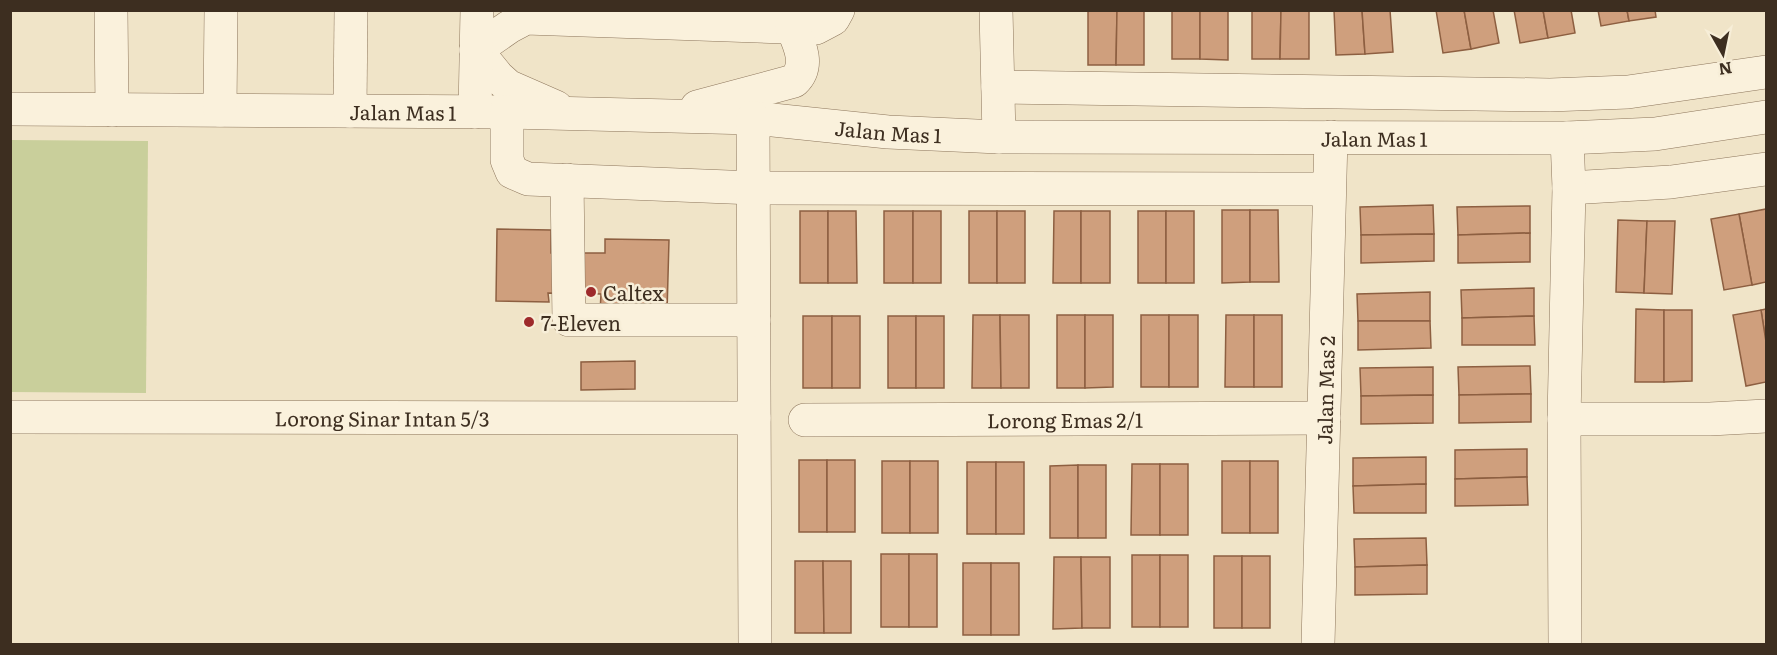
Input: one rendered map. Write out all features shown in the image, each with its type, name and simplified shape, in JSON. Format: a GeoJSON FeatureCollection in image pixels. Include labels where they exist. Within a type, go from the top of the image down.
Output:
{"type":"FeatureCollection","features":[{"type":"Feature","properties":{"kind":"street"},"geometry":{"type":"LineString","coordinates":[[111,10],[112,110]]}},
{"type":"Feature","properties":{"kind":"street"},"geometry":{"type":"LineString","coordinates":[[220,10],[220,110]]}},
{"type":"Feature","properties":{"kind":"street"},"geometry":{"type":"LineString","coordinates":[[350,111],[351,10]]}},
{"type":"Feature","properties":{"kind":"street"},"geometry":{"type":"LineString","coordinates":[[475,112],[477,10]]}},
{"type":"Feature","properties":{"kind":"street"},"geometry":{"type":"LineString","coordinates":[[996,10],[999,137]]}},
{"type":"Feature","properties":{"kind":"street"},"geometry":{"type":"LineString","coordinates":[[476,50],[526,14],[816,22],[801,48],[803,62],[799,77],[794,81],[663,116]]}},
{"type":"Feature","properties":{"kind":"street"},"geometry":{"type":"LineString","coordinates":[[476,50],[508,86],[573,114]]}},
{"type":"Feature","properties":{"kind":"street"},"geometry":{"type":"LineString","coordinates":[[998,87],[1550,95],[1628,92],[1767,72]]}},
{"type":"Feature","properties":{"kind":"street","name":"Jalan Mas 1"},"geometry":{"type":"LineString","coordinates":[[10,109],[507,112],[753,118],[888,132],[999,137],[1567,138],[1654,134],[1767,117]]}},
{"type":"Feature","properties":{"kind":"street"},"geometry":{"type":"LineString","coordinates":[[507,112],[507,160],[512,172],[528,179],[753,188],[1329,189]]}},
{"type":"Feature","properties":{"kind":"street"},"geometry":{"type":"LineString","coordinates":[[753,118],[755,645]]}},
{"type":"Feature","properties":{"kind":"street","name":"Jalan Mas 2"},"geometry":{"type":"LineString","coordinates":[[1318,645],[1331,137]]}},
{"type":"Feature","properties":{"kind":"street"},"geometry":{"type":"LineString","coordinates":[[1565,645],[1564,419],[1569,188],[1567,138]]}},
{"type":"Feature","properties":{"kind":"street"},"geometry":{"type":"LineString","coordinates":[[1569,188],[1671,182],[1767,169]]}},
{"type":"Feature","properties":{"kind":"street"},"geometry":{"type":"LineString","coordinates":[[567,180],[569,320],[754,320]]}},
{"type":"Feature","properties":{"kind":"street"},"geometry":{"type":"LineString","coordinates":[[1564,419],[1710,419],[1767,416]]}},
{"type":"Feature","properties":{"kind":"street","name":"Lorong Sinar Intan 5/3"},"geometry":{"type":"LineString","coordinates":[[10,417],[754,418]]}},
{"type":"Feature","properties":{"kind":"street","name":"Lorong Emas 2/1"},"geometry":{"type":"LineString","coordinates":[[805,420],[1324,418]]}},
{"type":"Feature","properties":{"kind":"green space"},"geometry":{"type":"Polygon","coordinates":[[[11,140],[148,141],[146,393],[11,392],[11,140]]]}},
{"type":"Feature","properties":{"kind":"building"},"geometry":{"type":"Polygon","coordinates":[[[1088,10],[1117,10],[1116,65],[1088,65],[1088,10]]]}},
{"type":"Feature","properties":{"kind":"building"},"geometry":{"type":"Polygon","coordinates":[[[1117,10],[1144,10],[1144,65],[1116,65],[1117,10]]]}},
{"type":"Feature","properties":{"kind":"building"},"geometry":{"type":"Polygon","coordinates":[[[1172,10],[1200,10],[1200,59],[1172,59],[1172,10]]]}},
{"type":"Feature","properties":{"kind":"building"},"geometry":{"type":"Polygon","coordinates":[[[1200,10],[1228,10],[1228,60],[1200,59],[1200,10]]]}},
{"type":"Feature","properties":{"kind":"building"},"geometry":{"type":"Polygon","coordinates":[[[1252,10],[1281,10],[1280,59],[1252,59],[1252,10]]]}},
{"type":"Feature","properties":{"kind":"building"},"geometry":{"type":"Polygon","coordinates":[[[1281,10],[1309,10],[1309,59],[1280,59],[1281,10]]]}},
{"type":"Feature","properties":{"kind":"building"},"geometry":{"type":"Polygon","coordinates":[[[1334,10],[1362,10],[1365,54],[1336,55],[1334,10]]]}},
{"type":"Feature","properties":{"kind":"building"},"geometry":{"type":"Polygon","coordinates":[[[1362,10],[1390,10],[1393,52],[1365,54],[1362,10]]]}},
{"type":"Feature","properties":{"kind":"building"},"geometry":{"type":"Polygon","coordinates":[[[1436,10],[1464,10],[1471,49],[1443,53],[1436,10]]]}},
{"type":"Feature","properties":{"kind":"building"},"geometry":{"type":"Polygon","coordinates":[[[1464,10],[1493,10],[1499,43],[1471,49],[1464,10]]]}},
{"type":"Feature","properties":{"kind":"building"},"geometry":{"type":"Polygon","coordinates":[[[1514,10],[1543,10],[1548,38],[1520,43],[1514,10]]]}},
{"type":"Feature","properties":{"kind":"building"},"geometry":{"type":"Polygon","coordinates":[[[1543,10],[1571,10],[1575,33],[1548,38],[1543,10]]]}},
{"type":"Feature","properties":{"kind":"building"},"geometry":{"type":"Polygon","coordinates":[[[1598,10],[1627,10],[1629,21],[1601,26],[1598,10]]]}},
{"type":"Feature","properties":{"kind":"building"},"geometry":{"type":"Polygon","coordinates":[[[1627,10],[1655,10],[1656,17],[1629,21],[1627,10]]]}},
{"type":"Feature","properties":{"kind":"building"},"geometry":{"type":"Polygon","coordinates":[[[1433,205],[1434,234],[1361,235],[1360,207],[1433,205]]]}},
{"type":"Feature","properties":{"kind":"building"},"geometry":{"type":"Polygon","coordinates":[[[1530,206],[1530,233],[1458,235],[1457,207],[1530,206]]]}},
{"type":"Feature","properties":{"kind":"building"},"geometry":{"type":"Polygon","coordinates":[[[1766,209],[1766,282],[1752,285],[1739,214],[1766,209]]]}},
{"type":"Feature","properties":{"kind":"building"},"geometry":{"type":"Polygon","coordinates":[[[1222,210],[1250,210],[1250,282],[1222,283],[1222,210]]]}},
{"type":"Feature","properties":{"kind":"building"},"geometry":{"type":"Polygon","coordinates":[[[1250,210],[1278,210],[1279,282],[1250,282],[1250,210]]]}},
{"type":"Feature","properties":{"kind":"building"},"geometry":{"type":"Polygon","coordinates":[[[800,211],[828,211],[828,283],[800,283],[800,211]]]}},
{"type":"Feature","properties":{"kind":"building"},"geometry":{"type":"Polygon","coordinates":[[[828,211],[856,211],[857,283],[828,283],[828,211]]]}},
{"type":"Feature","properties":{"kind":"building"},"geometry":{"type":"Polygon","coordinates":[[[884,211],[913,211],[913,283],[884,283],[884,211]]]}},
{"type":"Feature","properties":{"kind":"building"},"geometry":{"type":"Polygon","coordinates":[[[913,211],[941,211],[941,283],[913,283],[913,211]]]}},
{"type":"Feature","properties":{"kind":"building"},"geometry":{"type":"Polygon","coordinates":[[[969,211],[997,211],[997,283],[969,283],[969,211]]]}},
{"type":"Feature","properties":{"kind":"building"},"geometry":{"type":"Polygon","coordinates":[[[997,211],[1025,211],[1025,283],[997,283],[997,211]]]}},
{"type":"Feature","properties":{"kind":"building"},"geometry":{"type":"Polygon","coordinates":[[[1054,211],[1081,211],[1081,283],[1053,283],[1054,211]]]}},
{"type":"Feature","properties":{"kind":"building"},"geometry":{"type":"Polygon","coordinates":[[[1081,211],[1110,211],[1110,283],[1081,283],[1081,211]]]}},
{"type":"Feature","properties":{"kind":"building"},"geometry":{"type":"Polygon","coordinates":[[[1138,211],[1166,211],[1166,283],[1138,283],[1138,211]]]}},
{"type":"Feature","properties":{"kind":"building"},"geometry":{"type":"Polygon","coordinates":[[[1166,211],[1194,211],[1194,283],[1166,283],[1166,211]]]}},
{"type":"Feature","properties":{"kind":"building"},"geometry":{"type":"Polygon","coordinates":[[[1739,214],[1752,285],[1724,290],[1711,219],[1739,214]]]}},
{"type":"Feature","properties":{"kind":"building"},"geometry":{"type":"Polygon","coordinates":[[[1618,220],[1647,221],[1644,293],[1616,292],[1618,220]]]}},
{"type":"Feature","properties":{"kind":"building"},"geometry":{"type":"Polygon","coordinates":[[[1647,221],[1675,221],[1672,294],[1644,293],[1647,221]]]}},
{"type":"Feature","properties":{"kind":"building"},"geometry":{"type":"Polygon","coordinates":[[[497,229],[551,230],[551,253],[605,253],[605,239],[669,240],[667,313],[600,312],[601,294],[548,293],[549,302],[496,301],[497,229]]]}},
{"type":"Feature","properties":{"kind":"building"},"geometry":{"type":"Polygon","coordinates":[[[1530,233],[1530,262],[1458,263],[1458,235],[1530,233]]]}},
{"type":"Feature","properties":{"kind":"building"},"geometry":{"type":"Polygon","coordinates":[[[1434,234],[1434,261],[1361,263],[1361,235],[1434,234]]]}},
{"type":"Feature","properties":{"kind":"building"},"geometry":{"type":"Polygon","coordinates":[[[1534,288],[1534,316],[1462,318],[1461,290],[1534,288]]]}},
{"type":"Feature","properties":{"kind":"building"},"geometry":{"type":"Polygon","coordinates":[[[1430,292],[1430,321],[1358,321],[1357,294],[1430,292]]]}},
{"type":"Feature","properties":{"kind":"building"},"geometry":{"type":"Polygon","coordinates":[[[1636,309],[1664,310],[1664,382],[1635,382],[1636,309]]]}},
{"type":"Feature","properties":{"kind":"building"},"geometry":{"type":"Polygon","coordinates":[[[1766,309],[1766,342],[1761,310],[1766,309]]]}},
{"type":"Feature","properties":{"kind":"building"},"geometry":{"type":"Polygon","coordinates":[[[1664,310],[1692,310],[1692,381],[1664,382],[1664,310]]]}},
{"type":"Feature","properties":{"kind":"building"},"geometry":{"type":"Polygon","coordinates":[[[1761,310],[1766,342],[1766,382],[1746,386],[1733,315],[1761,310]]]}},
{"type":"Feature","properties":{"kind":"building"},"geometry":{"type":"Polygon","coordinates":[[[973,315],[1000,315],[1001,388],[972,388],[973,315]]]}},
{"type":"Feature","properties":{"kind":"building"},"geometry":{"type":"Polygon","coordinates":[[[1000,315],[1029,315],[1029,388],[1001,388],[1000,315]]]}},
{"type":"Feature","properties":{"kind":"building"},"geometry":{"type":"Polygon","coordinates":[[[1057,315],[1085,315],[1085,388],[1057,388],[1057,315]]]}},
{"type":"Feature","properties":{"kind":"building"},"geometry":{"type":"Polygon","coordinates":[[[1085,315],[1113,315],[1113,387],[1085,388],[1085,315]]]}},
{"type":"Feature","properties":{"kind":"building"},"geometry":{"type":"Polygon","coordinates":[[[1141,315],[1169,315],[1169,387],[1141,387],[1141,315]]]}},
{"type":"Feature","properties":{"kind":"building"},"geometry":{"type":"Polygon","coordinates":[[[1169,315],[1198,315],[1198,387],[1169,387],[1169,315]]]}},
{"type":"Feature","properties":{"kind":"building"},"geometry":{"type":"Polygon","coordinates":[[[1226,315],[1254,315],[1254,387],[1225,387],[1226,315]]]}},
{"type":"Feature","properties":{"kind":"building"},"geometry":{"type":"Polygon","coordinates":[[[1254,315],[1282,315],[1282,387],[1254,387],[1254,315]]]}},
{"type":"Feature","properties":{"kind":"building"},"geometry":{"type":"Polygon","coordinates":[[[803,316],[832,316],[832,388],[803,388],[803,316]]]}},
{"type":"Feature","properties":{"kind":"building"},"geometry":{"type":"Polygon","coordinates":[[[832,316],[860,316],[860,388],[832,388],[832,316]]]}},
{"type":"Feature","properties":{"kind":"building"},"geometry":{"type":"Polygon","coordinates":[[[888,316],[916,316],[916,388],[888,388],[888,316]]]}},
{"type":"Feature","properties":{"kind":"building"},"geometry":{"type":"Polygon","coordinates":[[[916,316],[944,316],[944,388],[916,388],[916,316]]]}},
{"type":"Feature","properties":{"kind":"building"},"geometry":{"type":"Polygon","coordinates":[[[1534,316],[1535,345],[1462,345],[1462,318],[1534,316]]]}},
{"type":"Feature","properties":{"kind":"building"},"geometry":{"type":"Polygon","coordinates":[[[1358,321],[1430,321],[1431,348],[1358,350],[1358,321]]]}},
{"type":"Feature","properties":{"kind":"building"},"geometry":{"type":"Polygon","coordinates":[[[635,361],[635,389],[581,390],[581,362],[635,361]]]}},
{"type":"Feature","properties":{"kind":"building"},"geometry":{"type":"Polygon","coordinates":[[[1530,366],[1531,394],[1459,395],[1458,367],[1530,366]]]}},
{"type":"Feature","properties":{"kind":"building"},"geometry":{"type":"Polygon","coordinates":[[[1433,367],[1433,395],[1361,396],[1360,368],[1433,367]]]}},
{"type":"Feature","properties":{"kind":"building"},"geometry":{"type":"Polygon","coordinates":[[[1531,394],[1531,422],[1459,423],[1459,395],[1531,394]]]}},
{"type":"Feature","properties":{"kind":"building"},"geometry":{"type":"Polygon","coordinates":[[[1433,395],[1433,423],[1361,424],[1361,396],[1433,395]]]}},
{"type":"Feature","properties":{"kind":"building"},"geometry":{"type":"Polygon","coordinates":[[[1527,449],[1527,477],[1455,479],[1455,450],[1527,449]]]}},
{"type":"Feature","properties":{"kind":"building"},"geometry":{"type":"Polygon","coordinates":[[[1426,457],[1426,484],[1353,486],[1353,458],[1426,457]]]}},
{"type":"Feature","properties":{"kind":"building"},"geometry":{"type":"Polygon","coordinates":[[[799,460],[827,460],[827,532],[799,532],[799,460]]]}},
{"type":"Feature","properties":{"kind":"building"},"geometry":{"type":"Polygon","coordinates":[[[827,460],[855,460],[855,532],[827,532],[827,460]]]}},
{"type":"Feature","properties":{"kind":"building"},"geometry":{"type":"Polygon","coordinates":[[[882,461],[910,461],[910,533],[882,533],[882,461]]]}},
{"type":"Feature","properties":{"kind":"building"},"geometry":{"type":"Polygon","coordinates":[[[910,461],[938,461],[938,533],[910,533],[910,461]]]}},
{"type":"Feature","properties":{"kind":"building"},"geometry":{"type":"Polygon","coordinates":[[[1222,461],[1250,461],[1250,533],[1222,533],[1222,461]]]}},
{"type":"Feature","properties":{"kind":"building"},"geometry":{"type":"Polygon","coordinates":[[[1250,461],[1278,461],[1278,533],[1250,533],[1250,461]]]}},
{"type":"Feature","properties":{"kind":"building"},"geometry":{"type":"Polygon","coordinates":[[[967,462],[996,462],[996,534],[967,534],[967,462]]]}},
{"type":"Feature","properties":{"kind":"building"},"geometry":{"type":"Polygon","coordinates":[[[996,462],[1024,462],[1024,534],[996,534],[996,462]]]}},
{"type":"Feature","properties":{"kind":"building"},"geometry":{"type":"Polygon","coordinates":[[[1132,464],[1160,464],[1160,535],[1131,535],[1132,464]]]}},
{"type":"Feature","properties":{"kind":"building"},"geometry":{"type":"Polygon","coordinates":[[[1160,464],[1188,464],[1188,535],[1160,535],[1160,464]]]}},
{"type":"Feature","properties":{"kind":"building"},"geometry":{"type":"Polygon","coordinates":[[[1078,465],[1078,538],[1050,538],[1050,466],[1078,465]]]}},
{"type":"Feature","properties":{"kind":"building"},"geometry":{"type":"Polygon","coordinates":[[[1078,465],[1106,465],[1106,538],[1078,538],[1078,465]]]}},
{"type":"Feature","properties":{"kind":"building"},"geometry":{"type":"Polygon","coordinates":[[[1527,477],[1528,505],[1455,506],[1455,479],[1527,477]]]}},
{"type":"Feature","properties":{"kind":"building"},"geometry":{"type":"Polygon","coordinates":[[[1426,484],[1426,513],[1354,513],[1353,486],[1426,484]]]}},
{"type":"Feature","properties":{"kind":"building"},"geometry":{"type":"Polygon","coordinates":[[[1426,538],[1427,565],[1355,567],[1354,539],[1426,538]]]}},
{"type":"Feature","properties":{"kind":"building"},"geometry":{"type":"Polygon","coordinates":[[[881,554],[909,554],[909,627],[881,627],[881,554]]]}},
{"type":"Feature","properties":{"kind":"building"},"geometry":{"type":"Polygon","coordinates":[[[909,554],[937,554],[937,627],[909,627],[909,554]]]}},
{"type":"Feature","properties":{"kind":"building"},"geometry":{"type":"Polygon","coordinates":[[[1132,555],[1160,555],[1160,627],[1132,627],[1132,555]]]}},
{"type":"Feature","properties":{"kind":"building"},"geometry":{"type":"Polygon","coordinates":[[[1160,555],[1188,555],[1188,627],[1160,627],[1160,555]]]}},
{"type":"Feature","properties":{"kind":"building"},"geometry":{"type":"Polygon","coordinates":[[[1214,556],[1242,556],[1242,628],[1214,628],[1214,556]]]}},
{"type":"Feature","properties":{"kind":"building"},"geometry":{"type":"Polygon","coordinates":[[[1242,556],[1270,556],[1270,628],[1242,628],[1242,556]]]}},
{"type":"Feature","properties":{"kind":"building"},"geometry":{"type":"Polygon","coordinates":[[[1054,557],[1081,557],[1082,628],[1053,629],[1054,557]]]}},
{"type":"Feature","properties":{"kind":"building"},"geometry":{"type":"Polygon","coordinates":[[[1081,557],[1110,557],[1110,628],[1082,628],[1081,557]]]}},
{"type":"Feature","properties":{"kind":"building"},"geometry":{"type":"Polygon","coordinates":[[[795,561],[823,561],[824,633],[795,633],[795,561]]]}},
{"type":"Feature","properties":{"kind":"building"},"geometry":{"type":"Polygon","coordinates":[[[823,561],[851,561],[851,633],[824,633],[823,561]]]}},
{"type":"Feature","properties":{"kind":"building"},"geometry":{"type":"Polygon","coordinates":[[[963,563],[991,563],[991,635],[963,635],[963,563]]]}},
{"type":"Feature","properties":{"kind":"building"},"geometry":{"type":"Polygon","coordinates":[[[991,563],[1019,563],[1019,635],[991,635],[991,563]]]}},
{"type":"Feature","properties":{"kind":"building"},"geometry":{"type":"Polygon","coordinates":[[[1427,565],[1427,594],[1355,595],[1355,567],[1427,565]]]}},
{"type":"Feature","properties":{"kind":"place","name":"Caltex"},"geometry":{"type":"Point","coordinates":[591,292]}},
{"type":"Feature","properties":{"kind":"place","name":"7-Eleven"},"geometry":{"type":"Point","coordinates":[529,322]}}]}
